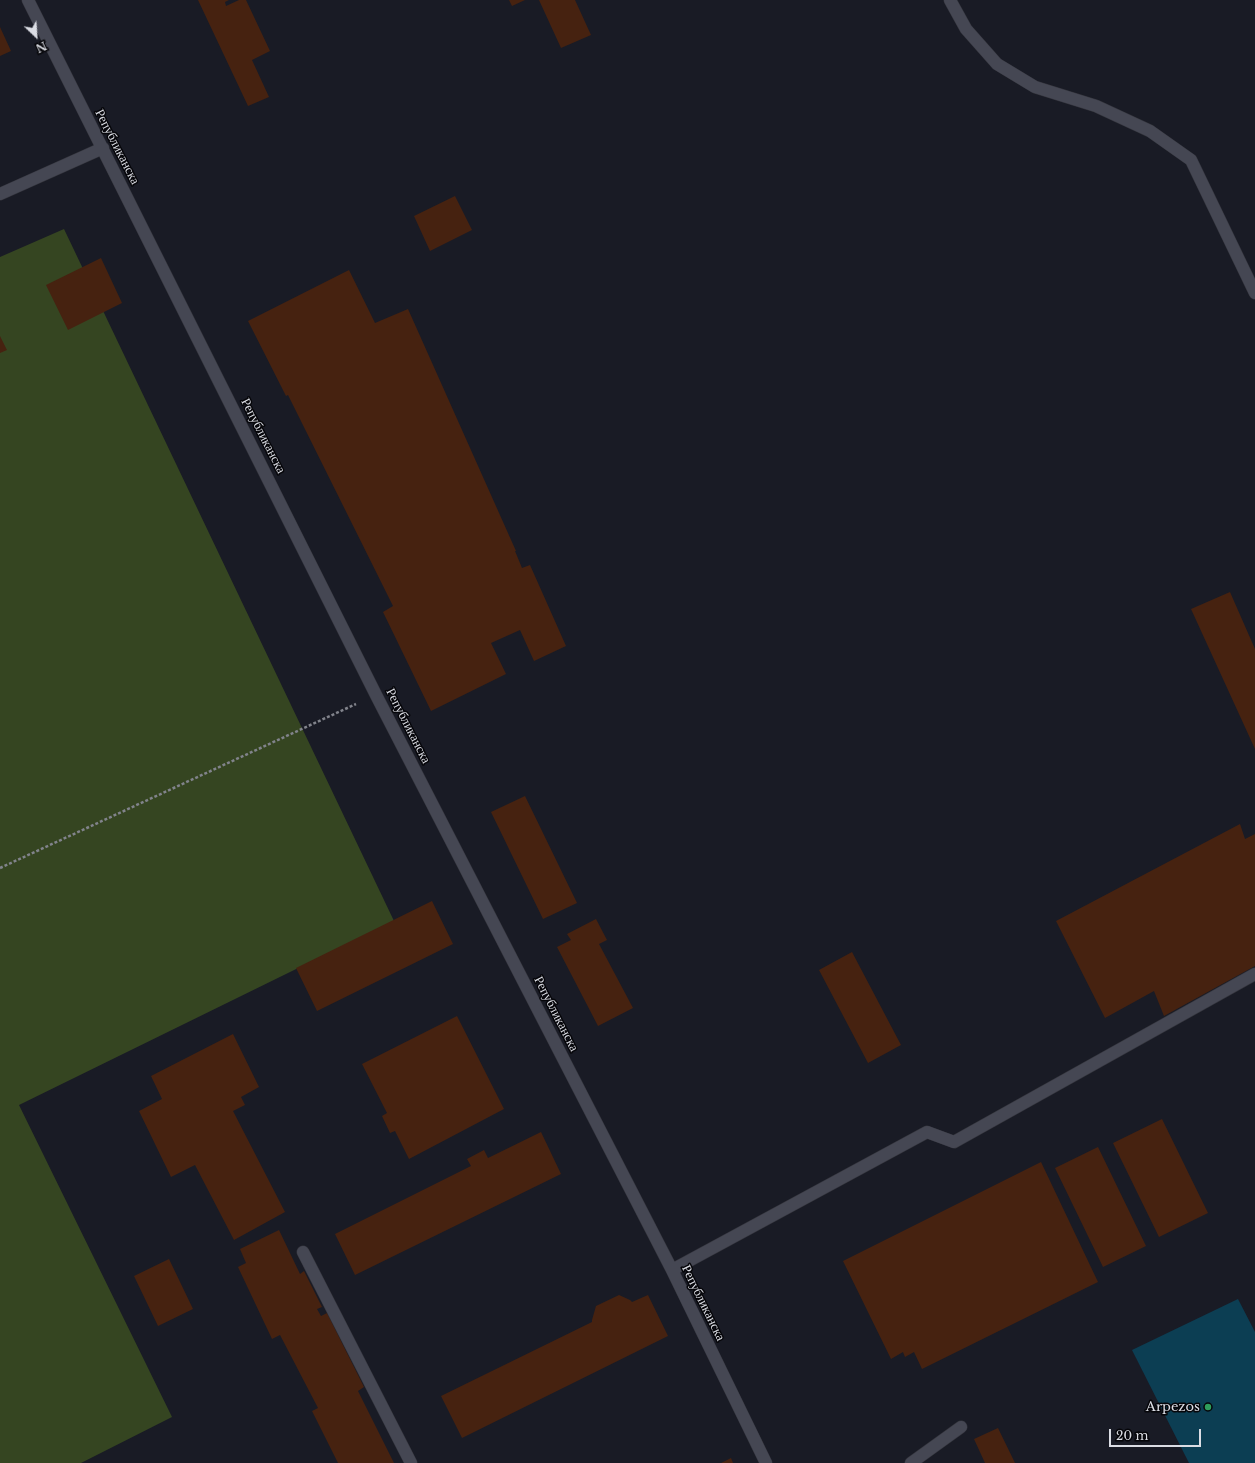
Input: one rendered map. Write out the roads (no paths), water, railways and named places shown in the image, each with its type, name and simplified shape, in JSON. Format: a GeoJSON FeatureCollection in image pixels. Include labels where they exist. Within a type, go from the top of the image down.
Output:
{"type":"FeatureCollection","features":[{"type":"Feature","properties":{"kind":"street","name":"Републиканска"},"geometry":{"type":"LineString","coordinates":[[28,0],[376,695],[672,1270],[766,1463]]}},
{"type":"Feature","properties":{"kind":"street"},"geometry":{"type":"LineString","coordinates":[[950,0],[966,29],[997,64],[1035,87],[1096,106],[1150,131],[1191,160],[1255,293]]}},
{"type":"Feature","properties":{"kind":"street"},"geometry":{"type":"LineString","coordinates":[[0,194],[103,148]]}},
{"type":"Feature","properties":{"kind":"street"},"geometry":{"type":"LineString","coordinates":[[672,1270],[927,1132],[954,1142],[1255,974]]}},
{"type":"Feature","properties":{"kind":"street"},"geometry":{"type":"LineString","coordinates":[[303,1252],[410,1463]]}},
{"type":"Feature","properties":{"kind":"street"},"geometry":{"type":"LineString","coordinates":[[911,1463],[961,1427]]}},
{"type":"Feature","properties":{"kind":"water","name":"Arpezos"},"geometry":{"type":"Polygon","coordinates":[[[1238,1299],[1255,1332],[1255,1463],[1189,1463],[1132,1350],[1238,1299]]]}},
{"type":"Feature","properties":{"kind":"place","name":"Arpezos"},"geometry":{"type":"Point","coordinates":[1208,1407]}}]}
